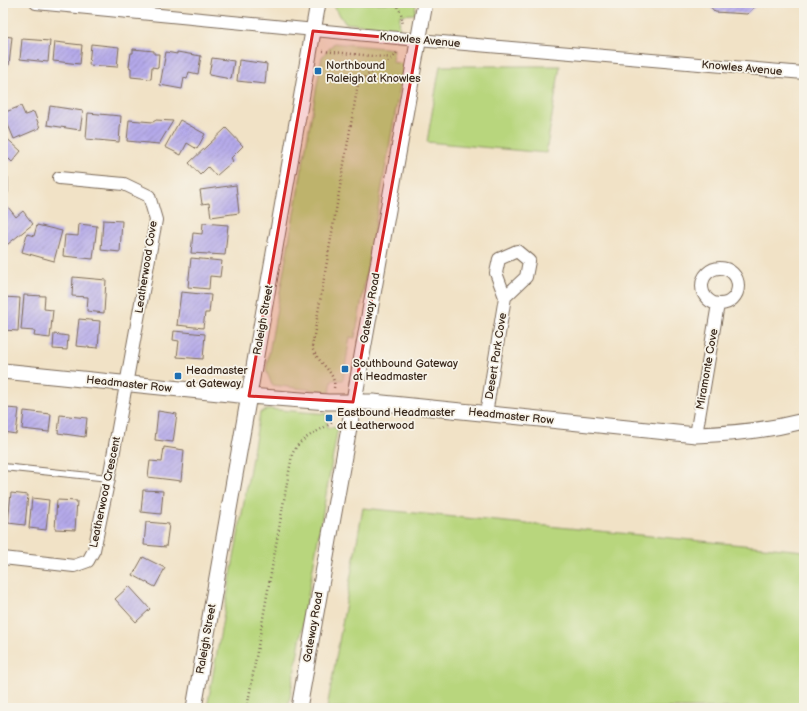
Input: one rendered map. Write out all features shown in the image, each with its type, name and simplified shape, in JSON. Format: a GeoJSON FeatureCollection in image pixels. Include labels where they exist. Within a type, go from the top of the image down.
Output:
{"type":"FeatureCollection","features":[{"type":"Feature","properties":{"kind":"street","name":"Knowles Avenue"},"geometry":{"type":"LineString","coordinates":[[36,3],[314,31],[804,74]]}},
{"type":"Feature","properties":{"kind":"street","name":"Raleigh Street"},"geometry":{"type":"LineString","coordinates":[[194,708],[318,3]]}},
{"type":"Feature","properties":{"kind":"street","name":"Gateway Road"},"geometry":{"type":"LineString","coordinates":[[299,708],[425,3]]}},
{"type":"Feature","properties":{"kind":"street","name":"Leatherwood Cove"},"geometry":{"type":"LineString","coordinates":[[58,178],[124,184],[149,196],[156,220],[126,384]]}},
{"type":"Feature","properties":{"kind":"street","name":"Desert Park Cove"},"geometry":{"type":"LineString","coordinates":[[486,414],[505,297]]}},
{"type":"Feature","properties":{"kind":"street","name":"Miramonte Cove"},"geometry":{"type":"LineString","coordinates":[[696,435],[718,304]]}},
{"type":"Feature","properties":{"kind":"street","name":"Headmaster Row"},"geometry":{"type":"LineString","coordinates":[[3,371],[249,396],[373,402],[696,435],[732,434],[766,430],[804,422]]}},
{"type":"Feature","properties":{"kind":"street","name":"Leatherwood Crescent"},"geometry":{"type":"LineString","coordinates":[[3,558],[74,566],[88,561],[94,550],[126,384]]}},
{"type":"Feature","properties":{"kind":"lane"},"geometry":{"type":"LineString","coordinates":[[3,467],[109,478]]}},
{"type":"Feature","properties":{"kind":"path"},"geometry":{"type":"LineString","coordinates":[[396,3],[401,12]]}},
{"type":"Feature","properties":{"kind":"path"},"geometry":{"type":"LineString","coordinates":[[310,49],[392,59],[385,65],[363,77],[358,84],[314,334],[313,351],[335,382]]}},
{"type":"Feature","properties":{"kind":"path"},"geometry":{"type":"LineString","coordinates":[[247,708],[292,455],[294,449],[302,441],[331,424]]}},
{"type":"Feature","properties":{"kind":"highlighted area"},"geometry":{"type":"Polygon","coordinates":[[[313,31],[418,40],[353,402],[249,396],[313,31]]]}},
{"type":"Feature","properties":{"kind":"green space"},"geometry":{"type":"Polygon","coordinates":[[[332,3],[416,3],[415,14],[400,15],[399,29],[345,23],[332,3]]]}},
{"type":"Feature","properties":{"kind":"green space"},"geometry":{"type":"Polygon","coordinates":[[[334,43],[394,49],[392,62],[404,64],[355,338],[350,337],[343,380],[332,380],[330,392],[272,385],[266,370],[322,57],[334,43]]]}},
{"type":"Feature","properties":{"kind":"green space"},"geometry":{"type":"Polygon","coordinates":[[[440,66],[560,66],[546,153],[427,142],[440,66]]]}},
{"type":"Feature","properties":{"kind":"green space"},"geometry":{"type":"Polygon","coordinates":[[[268,409],[327,414],[327,428],[338,427],[288,708],[207,708],[260,413],[268,409]]]}},
{"type":"Feature","properties":{"kind":"green space"},"geometry":{"type":"Polygon","coordinates":[[[363,508],[804,551],[804,708],[575,708],[552,706],[551,708],[327,708],[363,508]]]}},
{"type":"Feature","properties":{"kind":"building"},"geometry":{"type":"Polygon","coordinates":[[[613,3],[642,3],[641,7],[613,3]]]}},
{"type":"Feature","properties":{"kind":"building"},"geometry":{"type":"Polygon","coordinates":[[[707,3],[759,3],[747,14],[715,12],[707,3]]]}},
{"type":"Feature","properties":{"kind":"building"},"geometry":{"type":"Polygon","coordinates":[[[3,36],[12,37],[9,65],[3,64],[3,36]]]}},
{"type":"Feature","properties":{"kind":"building"},"geometry":{"type":"Polygon","coordinates":[[[22,39],[50,41],[48,62],[20,59],[22,39]]]}},
{"type":"Feature","properties":{"kind":"building"},"geometry":{"type":"Polygon","coordinates":[[[55,42],[82,45],[80,64],[53,61],[55,42]]]}},
{"type":"Feature","properties":{"kind":"building"},"geometry":{"type":"Polygon","coordinates":[[[91,44],[119,47],[117,67],[89,65],[91,44]]]}},
{"type":"Feature","properties":{"kind":"building"},"geometry":{"type":"Polygon","coordinates":[[[133,49],[154,51],[154,54],[159,54],[158,68],[152,67],[151,79],[131,77],[131,68],[129,67],[133,49]]]}},
{"type":"Feature","properties":{"kind":"building"},"geometry":{"type":"Polygon","coordinates":[[[166,52],[177,54],[177,52],[201,56],[198,74],[189,72],[187,79],[184,78],[182,89],[160,85],[166,52]]]}},
{"type":"Feature","properties":{"kind":"building"},"geometry":{"type":"Polygon","coordinates":[[[212,58],[234,61],[231,79],[209,75],[212,58]]]}},
{"type":"Feature","properties":{"kind":"building"},"geometry":{"type":"Polygon","coordinates":[[[239,60],[267,64],[265,84],[237,81],[239,60]]]}},
{"type":"Feature","properties":{"kind":"building"},"geometry":{"type":"Polygon","coordinates":[[[21,106],[25,115],[34,112],[40,128],[14,139],[3,113],[21,106]]]}},
{"type":"Feature","properties":{"kind":"building"},"geometry":{"type":"Polygon","coordinates":[[[50,106],[83,111],[80,130],[47,125],[50,106]]]}},
{"type":"Feature","properties":{"kind":"building"},"geometry":{"type":"Polygon","coordinates":[[[88,113],[121,116],[119,142],[86,139],[88,113]]]}},
{"type":"Feature","properties":{"kind":"building"},"geometry":{"type":"Polygon","coordinates":[[[129,120],[153,122],[156,120],[173,121],[159,144],[127,141],[129,120]]]}},
{"type":"Feature","properties":{"kind":"building"},"geometry":{"type":"Polygon","coordinates":[[[180,120],[205,134],[197,149],[187,143],[181,155],[165,147],[180,120]]]}},
{"type":"Feature","properties":{"kind":"building"},"geometry":{"type":"Polygon","coordinates":[[[226,128],[243,146],[231,158],[233,161],[216,176],[208,167],[200,175],[189,163],[226,128]]]}},
{"type":"Feature","properties":{"kind":"building"},"geometry":{"type":"Polygon","coordinates":[[[3,135],[21,151],[12,162],[9,159],[3,166],[3,135]]]}},
{"type":"Feature","properties":{"kind":"building"},"geometry":{"type":"Polygon","coordinates":[[[3,177],[8,177],[8,193],[3,193],[3,177]]]}},
{"type":"Feature","properties":{"kind":"building"},"geometry":{"type":"Polygon","coordinates":[[[236,185],[239,213],[211,217],[209,203],[202,204],[200,190],[236,185]]]}},
{"type":"Feature","properties":{"kind":"building"},"geometry":{"type":"Polygon","coordinates":[[[8,207],[16,217],[23,211],[33,224],[3,248],[3,212],[8,207]]]}},
{"type":"Feature","properties":{"kind":"building"},"geometry":{"type":"Polygon","coordinates":[[[103,220],[122,221],[120,252],[101,250],[103,220]]]}},
{"type":"Feature","properties":{"kind":"building"},"geometry":{"type":"Polygon","coordinates":[[[203,223],[228,225],[225,255],[191,253],[193,233],[202,234],[203,223]]]}},
{"type":"Feature","properties":{"kind":"building"},"geometry":{"type":"Polygon","coordinates":[[[79,224],[97,226],[93,259],[63,256],[65,235],[78,236],[79,224]]]}},
{"type":"Feature","properties":{"kind":"building"},"geometry":{"type":"Polygon","coordinates":[[[37,225],[62,231],[54,261],[22,252],[27,234],[34,236],[37,225]]]}},
{"type":"Feature","properties":{"kind":"building"},"geometry":{"type":"Polygon","coordinates":[[[191,258],[222,261],[220,277],[210,276],[209,289],[188,287],[191,258]]]}},
{"type":"Feature","properties":{"kind":"building"},"geometry":{"type":"Polygon","coordinates":[[[73,277],[106,280],[104,313],[87,311],[88,297],[72,296],[73,277]]]}},
{"type":"Feature","properties":{"kind":"building"},"geometry":{"type":"Polygon","coordinates":[[[181,292],[211,295],[209,313],[205,313],[203,328],[177,325],[181,292]]]}},
{"type":"Feature","properties":{"kind":"building"},"geometry":{"type":"Polygon","coordinates":[[[24,295],[45,296],[44,309],[53,310],[50,338],[34,336],[35,331],[21,330],[24,295]]]}},
{"type":"Feature","properties":{"kind":"building"},"geometry":{"type":"Polygon","coordinates":[[[3,297],[20,298],[18,331],[3,330],[3,297]]]}},
{"type":"Feature","properties":{"kind":"building"},"geometry":{"type":"Polygon","coordinates":[[[79,319],[100,321],[98,348],[76,346],[79,319]]]}},
{"type":"Feature","properties":{"kind":"building"},"geometry":{"type":"Polygon","coordinates":[[[174,331],[205,334],[203,359],[177,357],[179,341],[173,340],[174,331]]]}},
{"type":"Feature","properties":{"kind":"building"},"geometry":{"type":"Polygon","coordinates":[[[54,334],[68,336],[67,350],[53,349],[54,334]]]}},
{"type":"Feature","properties":{"kind":"building"},"geometry":{"type":"Polygon","coordinates":[[[6,408],[19,409],[16,434],[3,432],[3,412],[6,412],[6,408]]]}},
{"type":"Feature","properties":{"kind":"building"},"geometry":{"type":"Polygon","coordinates":[[[24,411],[51,414],[49,432],[22,429],[24,411]]]}},
{"type":"Feature","properties":{"kind":"building"},"geometry":{"type":"Polygon","coordinates":[[[158,411],[177,414],[173,442],[155,440],[158,411]]]}},
{"type":"Feature","properties":{"kind":"building"},"geometry":{"type":"Polygon","coordinates":[[[60,415],[87,418],[85,437],[58,433],[60,415]]]}},
{"type":"Feature","properties":{"kind":"building"},"geometry":{"type":"Polygon","coordinates":[[[164,447],[184,450],[181,481],[148,477],[150,461],[162,462],[164,447]]]}},
{"type":"Feature","properties":{"kind":"building"},"geometry":{"type":"Polygon","coordinates":[[[143,490],[163,491],[161,514],[141,512],[143,490]]]}},
{"type":"Feature","properties":{"kind":"building"},"geometry":{"type":"Polygon","coordinates":[[[3,493],[6,493],[4,515],[3,515],[3,493]]]}},
{"type":"Feature","properties":{"kind":"building"},"geometry":{"type":"Polygon","coordinates":[[[11,493],[28,495],[25,525],[8,523],[11,493]]]}},
{"type":"Feature","properties":{"kind":"building"},"geometry":{"type":"Polygon","coordinates":[[[32,498],[49,500],[46,530],[29,528],[32,498]]]}},
{"type":"Feature","properties":{"kind":"building"},"geometry":{"type":"Polygon","coordinates":[[[57,500],[77,501],[75,530],[55,529],[57,500]]]}},
{"type":"Feature","properties":{"kind":"building"},"geometry":{"type":"Polygon","coordinates":[[[146,522],[169,524],[166,547],[144,545],[146,522]]]}},
{"type":"Feature","properties":{"kind":"building"},"geometry":{"type":"Polygon","coordinates":[[[143,557],[165,568],[155,587],[133,575],[143,557]]]}},
{"type":"Feature","properties":{"kind":"building"},"geometry":{"type":"Polygon","coordinates":[[[129,586],[150,609],[136,622],[115,599],[129,586]]]}},
{"type":"Feature","properties":{"kind":"place","name":"Northbound Raleigh at Knowles"},"geometry":{"type":"Point","coordinates":[318,71]}},
{"type":"Feature","properties":{"kind":"place","name":"Southbound Gateway at Headmaster"},"geometry":{"type":"Point","coordinates":[345,369]}},
{"type":"Feature","properties":{"kind":"place","name":"Headmaster at Gateway"},"geometry":{"type":"Point","coordinates":[178,376]}},
{"type":"Feature","properties":{"kind":"place","name":"Eastbound Headmaster at Leatherwood"},"geometry":{"type":"Point","coordinates":[329,418]}}]}
